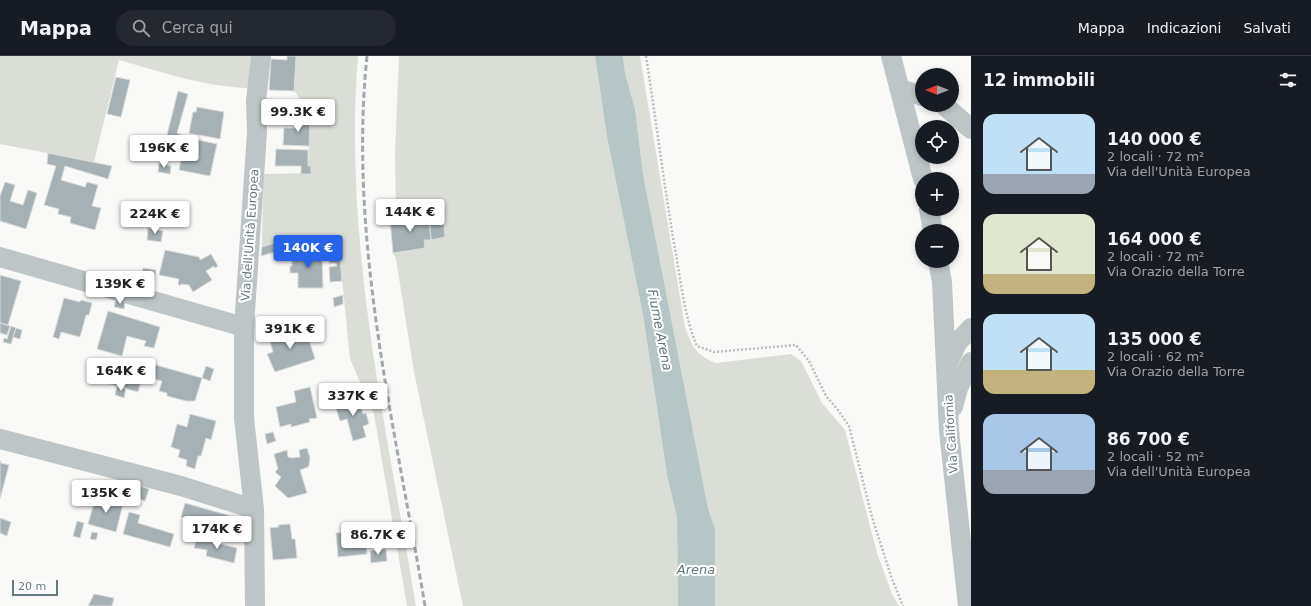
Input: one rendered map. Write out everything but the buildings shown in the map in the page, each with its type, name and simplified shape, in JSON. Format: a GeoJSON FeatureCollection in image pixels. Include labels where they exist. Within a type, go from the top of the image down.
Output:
{"type":"FeatureCollection","features":[{"type":"Feature","properties":{"kind":"street","name":"Via dell'Unità Europea"},"geometry":{"type":"LineString","coordinates":[[256,606],[254,509],[244,418],[244,326],[257,132],[256,101],[261,56]]}},
{"type":"Feature","properties":{"kind":"street"},"geometry":{"type":"LineString","coordinates":[[892,56],[921,172]]}},
{"type":"Feature","properties":{"kind":"street"},"geometry":{"type":"LineString","coordinates":[[900,89],[915,94]]}},
{"type":"Feature","properties":{"kind":"street"},"geometry":{"type":"LineString","coordinates":[[952,112],[971,129]]}},
{"type":"Feature","properties":{"kind":"street"},"geometry":{"type":"LineString","coordinates":[[0,257],[244,326]]}},
{"type":"Feature","properties":{"kind":"street","name":"Via California"},"geometry":{"type":"LineString","coordinates":[[939,268],[942,282],[949,431],[968,606]]}},
{"type":"Feature","properties":{"kind":"street"},"geometry":{"type":"LineString","coordinates":[[943,309],[958,320],[971,326],[957,343],[946,367]]}},
{"type":"Feature","properties":{"kind":"street"},"geometry":{"type":"LineString","coordinates":[[949,431],[958,388],[971,362]]}},
{"type":"Feature","properties":{"kind":"street"},"geometry":{"type":"LineString","coordinates":[[0,439],[180,486],[254,509]]}},
{"type":"Feature","properties":{"kind":"path"},"geometry":{"type":"LineString","coordinates":[[646,56],[662,170],[680,277],[690,330],[697,346],[714,352],[796,345],[809,361],[826,396],[849,426],[872,518],[892,579],[904,606]]}},
{"type":"Feature","properties":{"kind":"shaded area"},"geometry":{"type":"Polygon","coordinates":[[[0,56],[255,56],[249,88],[200,82],[119,60],[94,162],[0,144],[0,56]]]}},
{"type":"Feature","properties":{"kind":"shaded area"},"geometry":{"type":"Polygon","coordinates":[[[296,56],[358,56],[355,125],[357,194],[362,263],[370,332],[416,606],[407,606],[374,414],[350,359],[340,258],[322,251],[275,252],[275,243],[262,247],[263,174],[311,173],[311,166],[308,166],[310,117],[306,106],[294,91],[296,56]]]}},
{"type":"Feature","properties":{"kind":"shaded area"},"geometry":{"type":"Polygon","coordinates":[[[399,56],[595,56],[607,137],[643,315],[667,475],[677,518],[678,606],[463,606],[414,372],[396,259],[393,253],[390,219],[396,218],[395,154],[399,56]]]}},
{"type":"Feature","properties":{"kind":"shaded area"},"geometry":{"type":"Polygon","coordinates":[[[623,56],[640,56],[685,327],[690,340],[699,353],[716,363],[791,354],[801,361],[822,403],[845,430],[877,553],[892,594],[899,606],[715,606],[715,529],[708,508],[643,174],[635,109],[625,73],[623,56]]]}},
{"type":"Feature","properties":{"kind":"water","name":"Arena"},"geometry":{"type":"Polygon","coordinates":[[[595,56],[623,56],[625,73],[635,109],[643,174],[708,508],[715,529],[715,606],[678,606],[677,518],[667,475],[643,315],[607,137],[595,56]]]}},
{"type":"Feature","properties":{"kind":"railway"},"geometry":{"type":"LineString","coordinates":[[367,56],[363,125],[364,194],[369,263],[388,401],[425,606]]}},
{"type":"Feature","properties":{"kind":"water label","name":"Fiume Arena"},"geometry":{"type":"Point","coordinates":[660,330]}}]}
